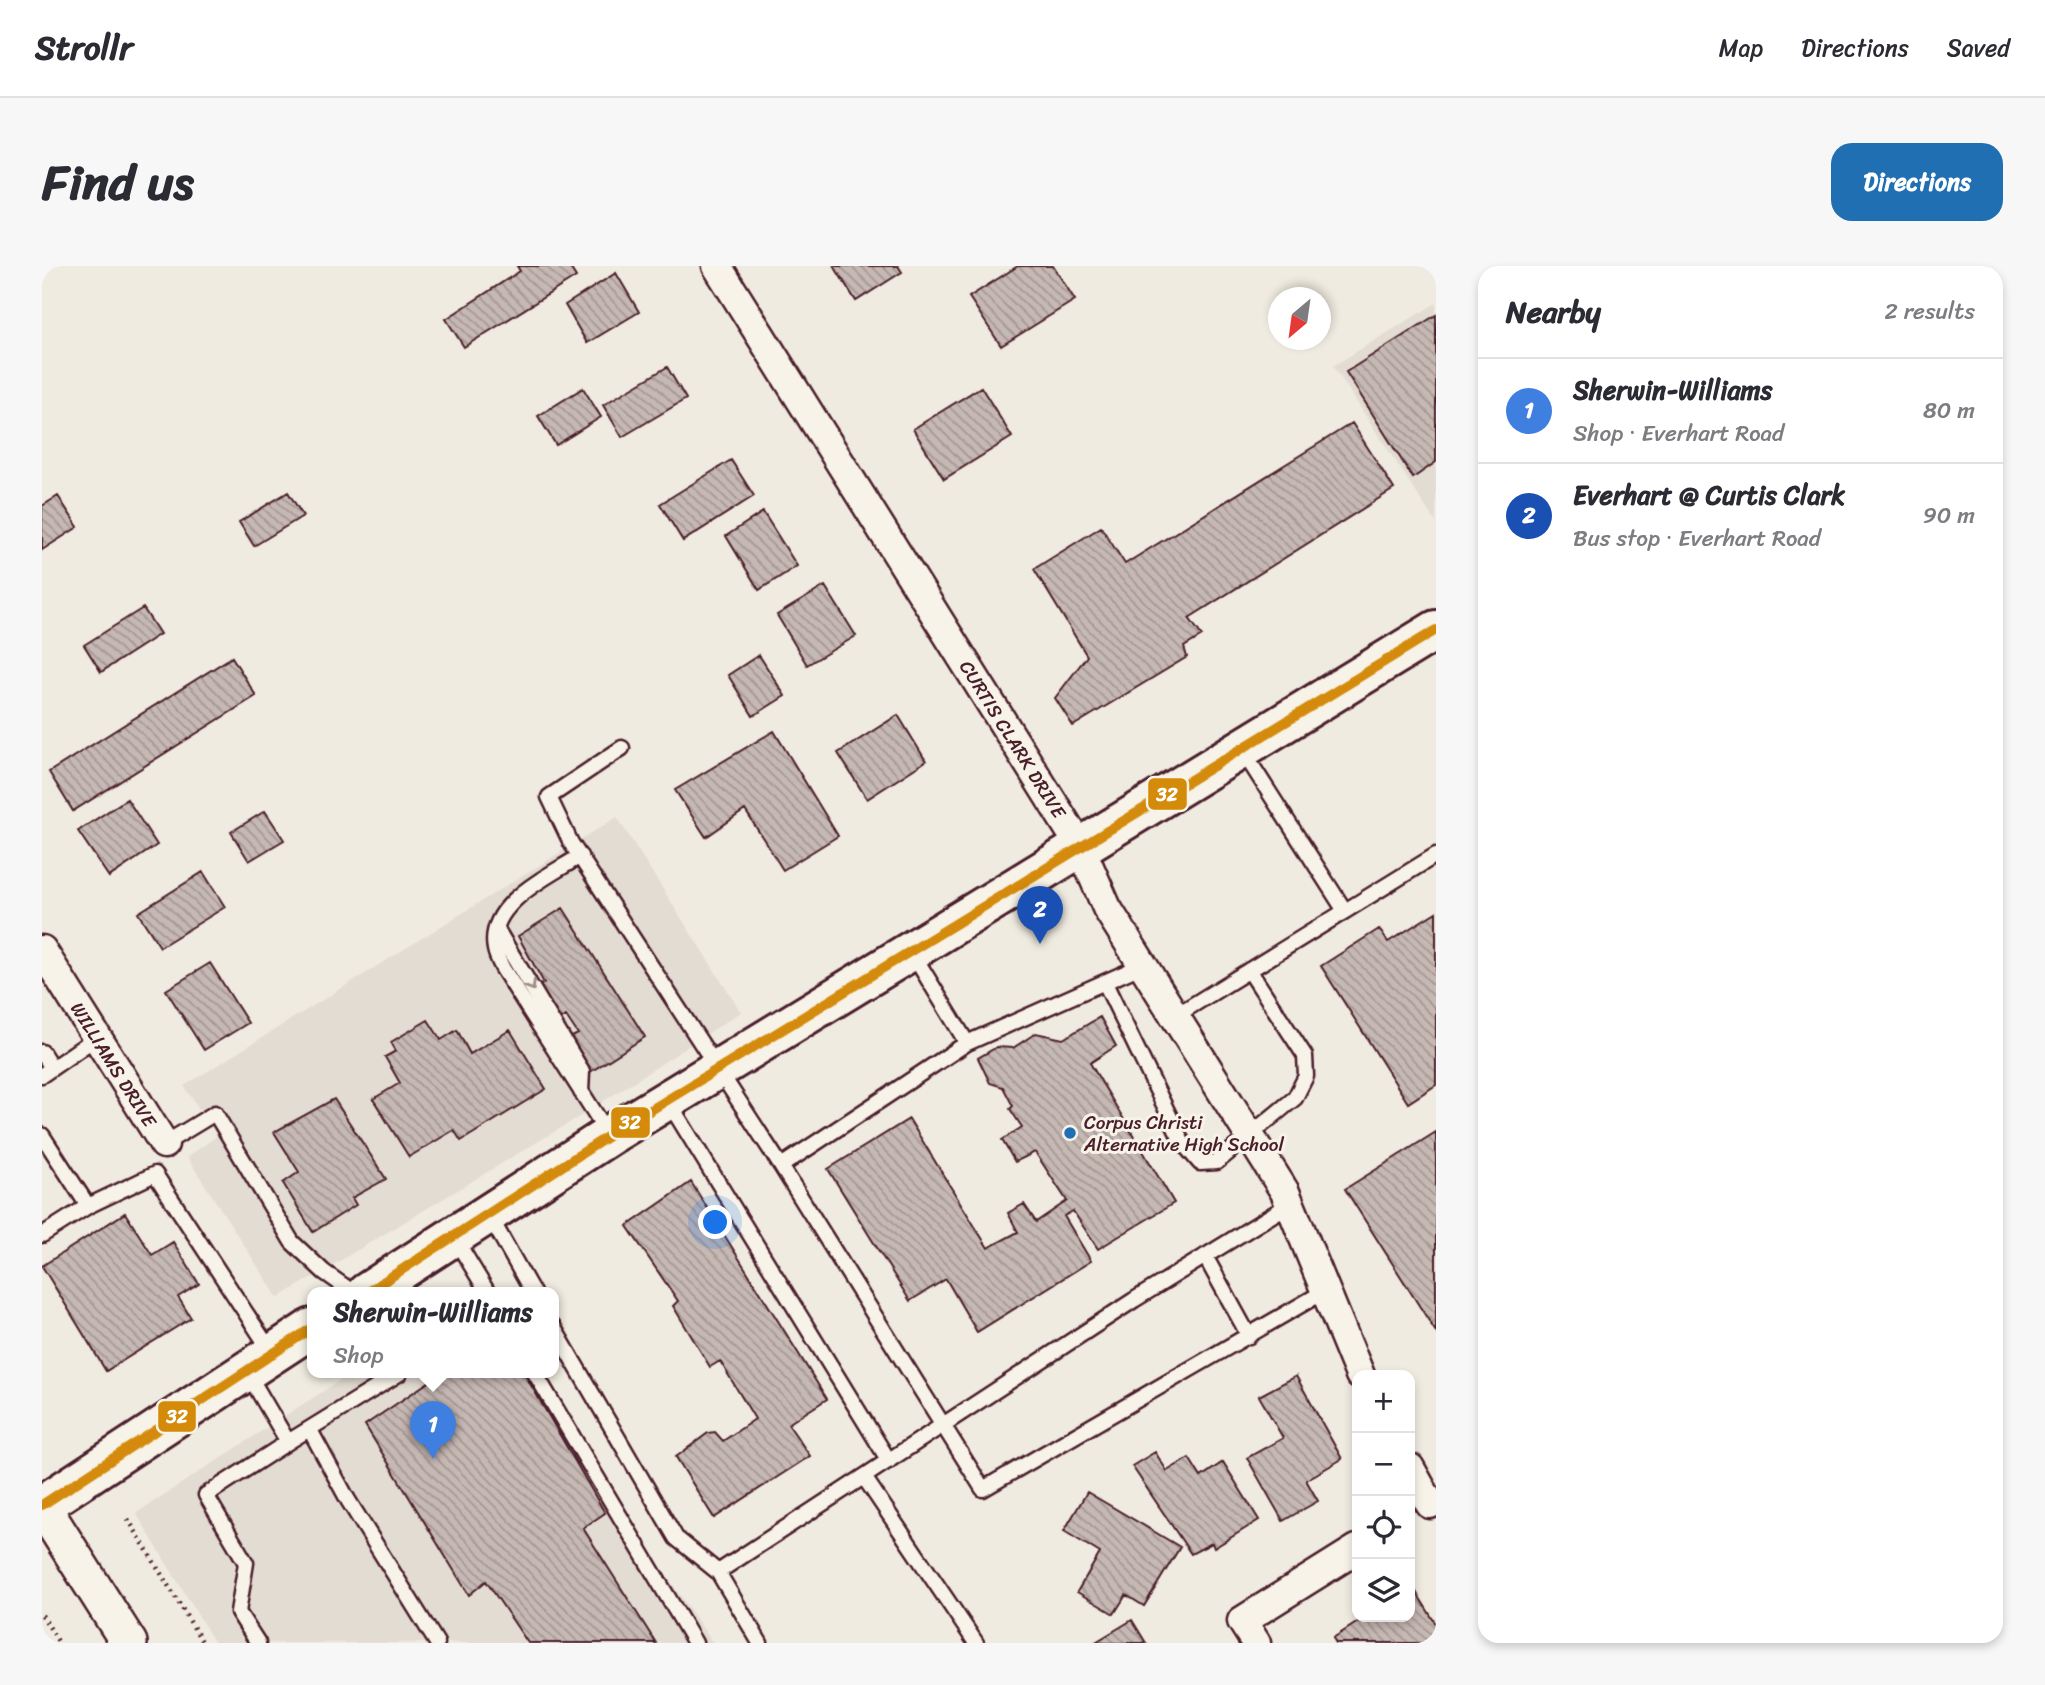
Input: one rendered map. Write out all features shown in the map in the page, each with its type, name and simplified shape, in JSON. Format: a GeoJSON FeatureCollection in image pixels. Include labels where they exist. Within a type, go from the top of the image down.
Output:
{"type":"FeatureCollection","features":[{"type":"Feature","properties":{"kind":"main road"},"geometry":{"type":"LineString","coordinates":[[375,1287],[610,1135],[1436,630]]}},
{"type":"Feature","properties":{"kind":"main road"},"geometry":{"type":"LineString","coordinates":[[42,1505],[307,1331]]}},
{"type":"Feature","properties":{"kind":"street","name":"CURTIS CLARK DRIVE"},"geometry":{"type":"LineString","coordinates":[[717,266],[1080,846],[1107,908],[1290,1204],[1358,1370]]}},
{"type":"Feature","properties":{"kind":"street","name":"WILLIAMS DRIVE"},"geometry":{"type":"LineString","coordinates":[[42,950],[164,1144]]}},
{"type":"Feature","properties":{"kind":"street"},"geometry":{"type":"LineString","coordinates":[[1415,1481],[1425,1507]]}},
{"type":"Feature","properties":{"kind":"street"},"geometry":{"type":"LineString","coordinates":[[42,1505],[129,1643]]}},
{"type":"Feature","properties":{"kind":"street"},"geometry":{"type":"LineString","coordinates":[[1255,1643],[1242,1621],[1352,1552]]}},
{"type":"Feature","properties":{"kind":"lane"},"geometry":{"type":"LineString","coordinates":[[622,748],[549,797],[580,856],[721,1069],[984,1489],[1325,1291]]}},
{"type":"Feature","properties":{"kind":"lane"},"geometry":{"type":"LineString","coordinates":[[1241,748],[1345,911]]}},
{"type":"Feature","properties":{"kind":"lane"},"geometry":{"type":"LineString","coordinates":[[1175,1016],[1436,855]]}},
{"type":"Feature","properties":{"kind":"lane"},"geometry":{"type":"LineString","coordinates":[[580,856],[511,902],[496,928],[495,948],[503,970],[610,1135]]}},
{"type":"Feature","properties":{"kind":"lane"},"geometry":{"type":"LineString","coordinates":[[911,951],[967,1043]]}},
{"type":"Feature","properties":{"kind":"lane"},"geometry":{"type":"LineString","coordinates":[[782,1166],[967,1043],[1143,965]]}},
{"type":"Feature","properties":{"kind":"lane"},"geometry":{"type":"LineString","coordinates":[[1105,983],[1182,1142],[1200,1163],[1217,1162],[1295,1098],[1306,1076],[1305,1056],[1249,970]]}},
{"type":"Feature","properties":{"kind":"lane"},"geometry":{"type":"LineString","coordinates":[[42,1052],[47,1071],[97,1037]]}},
{"type":"Feature","properties":{"kind":"lane"},"geometry":{"type":"LineString","coordinates":[[668,1101],[889,1461]]}},
{"type":"Feature","properties":{"kind":"lane"},"geometry":{"type":"LineString","coordinates":[[164,1144],[215,1113],[292,1242],[324,1272],[345,1287]]}},
{"type":"Feature","properties":{"kind":"lane"},"geometry":{"type":"LineString","coordinates":[[42,1135],[88,1206]]}},
{"type":"Feature","properties":{"kind":"lane"},"geometry":{"type":"LineString","coordinates":[[42,1235],[88,1206],[155,1174],[260,1363],[288,1442]]}},
{"type":"Feature","properties":{"kind":"lane"},"geometry":{"type":"LineString","coordinates":[[718,1572],[1290,1204]]}},
{"type":"Feature","properties":{"kind":"lane"},"geometry":{"type":"LineString","coordinates":[[488,1213],[530,1287]]}},
{"type":"Feature","properties":{"kind":"lane"},"geometry":{"type":"LineString","coordinates":[[454,1236],[484,1287]]}},
{"type":"Feature","properties":{"kind":"lane"},"geometry":{"type":"LineString","coordinates":[[1206,1256],[1249,1336]]}},
{"type":"Feature","properties":{"kind":"lane"},"geometry":{"type":"LineString","coordinates":[[559,1337],[676,1538],[718,1572],[760,1643]]}},
{"type":"Feature","properties":{"kind":"lane"},"geometry":{"type":"LineString","coordinates":[[258,1643],[238,1612],[246,1563],[206,1494],[392,1378]]}},
{"type":"Feature","properties":{"kind":"lane"},"geometry":{"type":"LineString","coordinates":[[538,1378],[695,1643]]}},
{"type":"Feature","properties":{"kind":"lane"},"geometry":{"type":"LineString","coordinates":[[310,1430],[348,1500],[437,1643]]}},
{"type":"Feature","properties":{"kind":"lane"},"geometry":{"type":"LineString","coordinates":[[864,1477],[976,1643]]}},
{"type":"Feature","properties":{"kind":"path"},"geometry":{"type":"LineString","coordinates":[[128,1519],[203,1643]]}},
{"type":"Feature","properties":{"kind":"path"},"geometry":{"type":"LineString","coordinates":[[42,1615],[59,1643]]}},
{"type":"Feature","properties":{"kind":"shaded area"},"geometry":{"type":"Polygon","coordinates":[[[1436,303],[1436,523],[1333,366],[1436,303]]]}},
{"type":"Feature","properties":{"kind":"shaded area"},"geometry":{"type":"Polygon","coordinates":[[[617,817],[741,1012],[584,1114],[278,1298],[187,1157],[217,1136],[184,1086],[617,817]]]}},
{"type":"Feature","properties":{"kind":"shaded area"},"geometry":{"type":"Polygon","coordinates":[[[343,1378],[530,1378],[713,1643],[215,1643],[136,1513],[343,1378]]]}},
{"type":"Feature","properties":{"kind":"building"},"geometry":{"type":"Polygon","coordinates":[[[517,266],[569,266],[576,277],[464,347],[446,319],[520,271],[517,266]]]}},
{"type":"Feature","properties":{"kind":"building"},"geometry":{"type":"Polygon","coordinates":[[[834,266],[898,266],[902,272],[856,301],[834,266]]]}},
{"type":"Feature","properties":{"kind":"building"},"geometry":{"type":"Polygon","coordinates":[[[1018,266],[1053,266],[1075,300],[1001,346],[969,297],[1018,266]]]}},
{"type":"Feature","properties":{"kind":"building"},"geometry":{"type":"Polygon","coordinates":[[[616,273],[639,312],[587,343],[565,305],[616,273]]]}},
{"type":"Feature","properties":{"kind":"building"},"geometry":{"type":"Polygon","coordinates":[[[1436,315],[1436,462],[1413,478],[1346,372],[1436,315]]]}},
{"type":"Feature","properties":{"kind":"building"},"geometry":{"type":"Polygon","coordinates":[[[667,367],[686,399],[622,437],[603,405],[667,367]]]}},
{"type":"Feature","properties":{"kind":"building"},"geometry":{"type":"Polygon","coordinates":[[[981,387],[1012,437],[944,479],[913,429],[981,387]]]}},
{"type":"Feature","properties":{"kind":"building"},"geometry":{"type":"Polygon","coordinates":[[[583,388],[601,417],[556,445],[538,416],[583,388]]]}},
{"type":"Feature","properties":{"kind":"building"},"geometry":{"type":"Polygon","coordinates":[[[1352,423],[1394,489],[1189,618],[1202,636],[1184,647],[1187,657],[1073,726],[1055,698],[1087,656],[1034,569],[1101,527],[1125,564],[1352,423]]]}},
{"type":"Feature","properties":{"kind":"building"},"geometry":{"type":"Polygon","coordinates":[[[731,460],[754,496],[683,541],[660,504],[731,460]]]}},
{"type":"Feature","properties":{"kind":"building"},"geometry":{"type":"Polygon","coordinates":[[[288,492],[303,516],[254,546],[239,522],[288,492]]]}},
{"type":"Feature","properties":{"kind":"building"},"geometry":{"type":"Polygon","coordinates":[[[58,496],[78,527],[42,550],[42,506],[58,496]]]}},
{"type":"Feature","properties":{"kind":"building"},"geometry":{"type":"Polygon","coordinates":[[[763,512],[797,566],[759,590],[726,536],[763,512]]]}},
{"type":"Feature","properties":{"kind":"building"},"geometry":{"type":"Polygon","coordinates":[[[825,586],[856,636],[807,665],[777,615],[825,586]]]}},
{"type":"Feature","properties":{"kind":"building"},"geometry":{"type":"Polygon","coordinates":[[[143,608],[160,634],[101,672],[84,645],[143,608]]]}},
{"type":"Feature","properties":{"kind":"building"},"geometry":{"type":"Polygon","coordinates":[[[759,655],[785,696],[753,716],[728,675],[759,655]]]}},
{"type":"Feature","properties":{"kind":"building"},"geometry":{"type":"Polygon","coordinates":[[[232,657],[256,696],[73,811],[49,772],[232,657]]]}},
{"type":"Feature","properties":{"kind":"building"},"geometry":{"type":"Polygon","coordinates":[[[898,715],[926,761],[867,799],[838,753],[898,715]]]}},
{"type":"Feature","properties":{"kind":"building"},"geometry":{"type":"Polygon","coordinates":[[[774,731],[838,836],[783,870],[745,810],[706,837],[675,790],[774,731]]]}},
{"type":"Feature","properties":{"kind":"building"},"geometry":{"type":"Polygon","coordinates":[[[127,799],[157,845],[109,877],[78,831],[127,799]]]}},
{"type":"Feature","properties":{"kind":"building"},"geometry":{"type":"Polygon","coordinates":[[[265,811],[284,840],[249,861],[231,832],[265,811]]]}},
{"type":"Feature","properties":{"kind":"building"},"geometry":{"type":"Polygon","coordinates":[[[203,872],[225,907],[160,947],[138,913],[203,872]]]}},
{"type":"Feature","properties":{"kind":"building"},"geometry":{"type":"Polygon","coordinates":[[[563,908],[645,1037],[590,1072],[570,1038],[578,1034],[566,1016],[558,1021],[537,987],[544,983],[518,936],[563,908]]]}},
{"type":"Feature","properties":{"kind":"building"},"geometry":{"type":"Polygon","coordinates":[[[1436,912],[1436,1085],[1408,1103],[1321,966],[1379,929],[1388,942],[1436,912]]]}},
{"type":"Feature","properties":{"kind":"building"},"geometry":{"type":"Polygon","coordinates":[[[210,963],[248,1023],[204,1050],[166,990],[210,963]]]}},
{"type":"Feature","properties":{"kind":"building"},"geometry":{"type":"Polygon","coordinates":[[[1100,1017],[1116,1046],[1090,1063],[1174,1203],[1098,1249],[1073,1211],[1064,1216],[1091,1261],[977,1332],[946,1279],[910,1301],[828,1169],[909,1119],[988,1248],[1018,1232],[1008,1213],[1024,1204],[1036,1222],[1067,1201],[1035,1152],[1015,1162],[1002,1140],[1022,1127],[1010,1109],[1013,1106],[1003,1087],[990,1083],[978,1058],[997,1047],[1013,1048],[1036,1033],[1063,1039],[1100,1017]]]}},
{"type":"Feature","properties":{"kind":"building"},"geometry":{"type":"Polygon","coordinates":[[[428,1020],[441,1040],[457,1030],[470,1054],[510,1030],[546,1089],[461,1141],[454,1130],[409,1157],[373,1099],[400,1083],[385,1057],[396,1051],[391,1042],[428,1020]]]}},
{"type":"Feature","properties":{"kind":"building"},"geometry":{"type":"Polygon","coordinates":[[[334,1099],[386,1179],[352,1198],[356,1205],[313,1232],[283,1183],[299,1172],[274,1132],[334,1099]]]}},
{"type":"Feature","properties":{"kind":"building"},"geometry":{"type":"Polygon","coordinates":[[[1436,1132],[1436,1332],[1345,1189],[1436,1132]]]}},
{"type":"Feature","properties":{"kind":"building"},"geometry":{"type":"Polygon","coordinates":[[[691,1182],[827,1399],[788,1424],[810,1456],[714,1518],[676,1457],[708,1433],[715,1432],[723,1441],[755,1419],[720,1361],[710,1367],[673,1306],[678,1301],[627,1226],[691,1182]]]}},
{"type":"Feature","properties":{"kind":"building"},"geometry":{"type":"Polygon","coordinates":[[[125,1213],[152,1255],[173,1242],[199,1284],[178,1297],[191,1318],[106,1371],[42,1266],[125,1213]]]}},
{"type":"Feature","properties":{"kind":"building"},"geometry":{"type":"Polygon","coordinates":[[[1296,1376],[1342,1459],[1306,1480],[1318,1501],[1283,1521],[1247,1458],[1283,1438],[1259,1396],[1296,1376]]]}},
{"type":"Feature","properties":{"kind":"building"},"geometry":{"type":"Polygon","coordinates":[[[435,1378],[527,1378],[605,1513],[583,1528],[656,1643],[528,1643],[486,1581],[469,1595],[365,1425],[435,1378]]]}},
{"type":"Feature","properties":{"kind":"building"},"geometry":{"type":"Polygon","coordinates":[[[1155,1452],[1167,1471],[1189,1458],[1201,1477],[1223,1462],[1259,1520],[1214,1548],[1212,1543],[1191,1554],[1132,1466],[1155,1452]]]}},
{"type":"Feature","properties":{"kind":"building"},"geometry":{"type":"Polygon","coordinates":[[[1087,1492],[1180,1547],[1144,1606],[1126,1595],[1114,1614],[1077,1592],[1100,1553],[1064,1531],[1087,1492]]]}},
{"type":"Feature","properties":{"kind":"building"},"geometry":{"type":"Polygon","coordinates":[[[1415,1590],[1436,1624],[1436,1643],[1336,1643],[1333,1638],[1358,1622],[1415,1622],[1415,1590]]]}},
{"type":"Feature","properties":{"kind":"building"},"geometry":{"type":"Polygon","coordinates":[[[1132,1620],[1146,1643],[1094,1643],[1132,1620]]]}},
{"type":"Feature","properties":{"kind":"transit line","name":"32"},"geometry":{"type":"LineString","coordinates":[[375,1287],[610,1135],[1436,630]]}},
{"type":"Feature","properties":{"kind":"transit line","name":"32"},"geometry":{"type":"LineString","coordinates":[[42,1505],[307,1331]]}},
{"type":"Feature","properties":{"kind":"place","name":"Everhart @ Curtis Clark"},"geometry":{"type":"Point","coordinates":[1040,944]}},
{"type":"Feature","properties":{"kind":"place","name":"Corpus Christi Alternative High School"},"geometry":{"type":"Point","coordinates":[1070,1133]}},
{"type":"Feature","properties":{"kind":"place","name":"Sherwin-Williams"},"geometry":{"type":"Point","coordinates":[433,1459]}}]}
